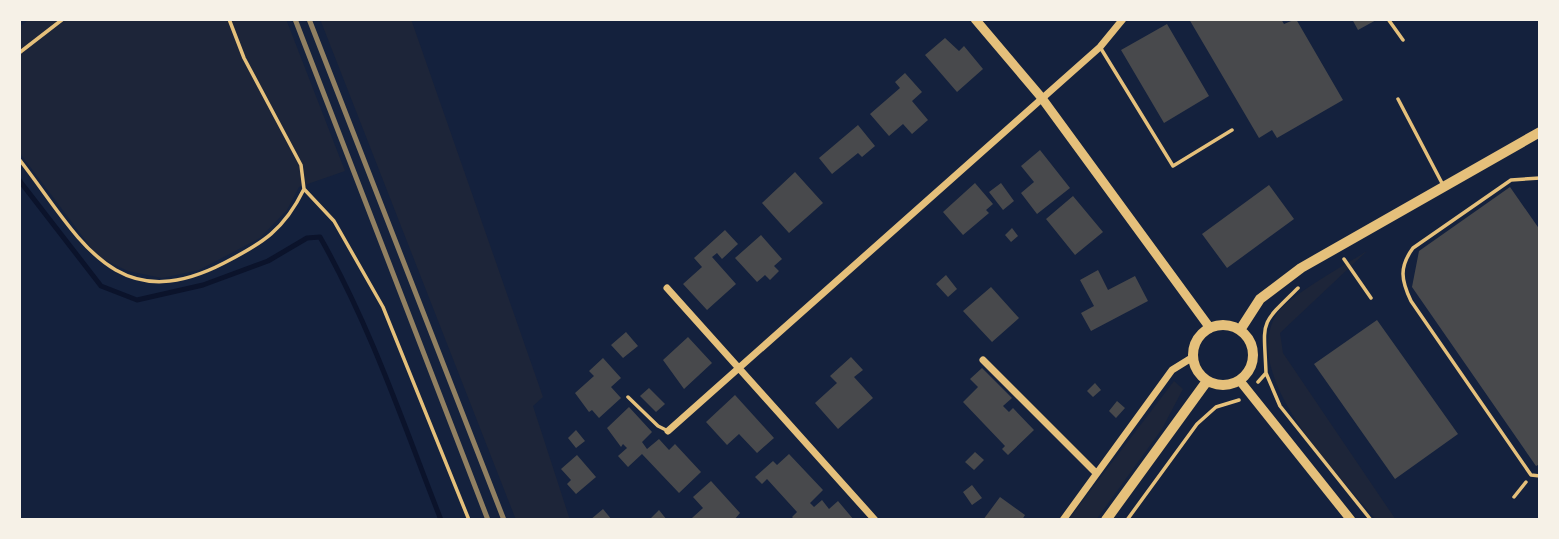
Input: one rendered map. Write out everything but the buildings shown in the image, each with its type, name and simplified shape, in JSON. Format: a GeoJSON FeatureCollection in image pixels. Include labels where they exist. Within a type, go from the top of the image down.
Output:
{"type":"FeatureCollection","features":[{"type":"Feature","properties":{"kind":"main road"},"geometry":{"type":"LineString","coordinates":[[1240,330],[1260,299],[1301,268],[1540,132]]}},
{"type":"Feature","properties":{"kind":"main road"},"geometry":{"type":"LineString","coordinates":[[1220,325],[1240,330],[1250,341],[1253,355],[1250,369],[1240,380],[1229,385],[1207,381],[1197,371],[1193,357],[1200,335],[1220,325]]}},
{"type":"Feature","properties":{"kind":"main road"},"geometry":{"type":"LineString","coordinates":[[1106,520],[1207,381]]}},
{"type":"Feature","properties":{"kind":"street"},"geometry":{"type":"LineString","coordinates":[[975,19],[1041,97],[1210,328]]}},
{"type":"Feature","properties":{"kind":"street"},"geometry":{"type":"LineString","coordinates":[[668,431],[1100,47],[1123,19]]}},
{"type":"Feature","properties":{"kind":"street"},"geometry":{"type":"LineString","coordinates":[[667,288],[875,520]]}},
{"type":"Feature","properties":{"kind":"street"},"geometry":{"type":"LineString","coordinates":[[1063,520],[1172,370],[1193,357]]}},
{"type":"Feature","properties":{"kind":"street"},"geometry":{"type":"LineString","coordinates":[[983,360],[1096,473]]}},
{"type":"Feature","properties":{"kind":"street"},"geometry":{"type":"LineString","coordinates":[[1240,380],[1351,520]]}},
{"type":"Feature","properties":{"kind":"lane"},"geometry":{"type":"LineString","coordinates":[[1100,47],[1173,166],[1232,130]]}},
{"type":"Feature","properties":{"kind":"lane"},"geometry":{"type":"LineString","coordinates":[[1398,99],[1444,187]]}},
{"type":"Feature","properties":{"kind":"lane"},"geometry":{"type":"LineString","coordinates":[[1540,178],[1511,180],[1488,195],[1413,248],[1401,271],[1403,285],[1411,301],[1531,475],[1540,476]]}},
{"type":"Feature","properties":{"kind":"lane"},"geometry":{"type":"LineString","coordinates":[[628,397],[658,426],[668,431]]}},
{"type":"Feature","properties":{"kind":"path"},"geometry":{"type":"LineString","coordinates":[[19,53],[63,19]]}},
{"type":"Feature","properties":{"kind":"path"},"geometry":{"type":"LineString","coordinates":[[19,159],[96,260],[128,278],[163,284],[202,275],[265,242],[292,214],[304,189],[301,165],[244,58],[229,19]]}},
{"type":"Feature","properties":{"kind":"path"},"geometry":{"type":"LineString","coordinates":[[1388,19],[1404,40]]}},
{"type":"Feature","properties":{"kind":"path"},"geometry":{"type":"LineString","coordinates":[[304,189],[334,222],[383,306],[468,520]]}},
{"type":"Feature","properties":{"kind":"path"},"geometry":{"type":"LineString","coordinates":[[1334,265],[1355,252]]}},
{"type":"Feature","properties":{"kind":"path"},"geometry":{"type":"LineString","coordinates":[[1344,259],[1371,298]]}},
{"type":"Feature","properties":{"kind":"path"},"geometry":{"type":"LineString","coordinates":[[1305,282],[1268,318],[1263,330],[1266,373],[1280,406],[1371,520]]}},
{"type":"Feature","properties":{"kind":"path"},"geometry":{"type":"LineString","coordinates":[[1127,520],[1197,424],[1216,407],[1238,401],[1249,393],[1266,373]]}},
{"type":"Feature","properties":{"kind":"path"},"geometry":{"type":"LineString","coordinates":[[1514,497],[1531,475]]}},
{"type":"Feature","properties":{"kind":"shaded area"},"geometry":{"type":"Polygon","coordinates":[[[30,19],[286,19],[345,171],[299,187],[287,210],[260,238],[199,270],[162,278],[128,271],[98,257],[19,152],[19,27],[30,19]]]}},
{"type":"Feature","properties":{"kind":"shaded area"},"geometry":{"type":"Polygon","coordinates":[[[320,19],[411,19],[543,397],[533,406],[570,520],[516,520],[320,19]]]}},
{"type":"Feature","properties":{"kind":"shaded area"},"geometry":{"type":"Polygon","coordinates":[[[1367,251],[1280,333],[1283,353],[1396,520],[1376,520],[1299,424],[1282,396],[1271,367],[1268,340],[1276,315],[1292,299],[1367,251]]]}},
{"type":"Feature","properties":{"kind":"shaded area"},"geometry":{"type":"Polygon","coordinates":[[[1174,381],[1183,389],[1162,429],[1096,520],[1068,520],[1174,381]]]}},
{"type":"Feature","properties":{"kind":"waterway"},"geometry":{"type":"LineString","coordinates":[[19,180],[101,286],[137,300],[203,285],[268,261],[307,238],[320,237],[371,341],[441,520]]}},
{"type":"Feature","properties":{"kind":"railway"},"geometry":{"type":"LineString","coordinates":[[295,19],[488,520]]}},
{"type":"Feature","properties":{"kind":"railway"},"geometry":{"type":"LineString","coordinates":[[309,19],[504,520]]}}]}
